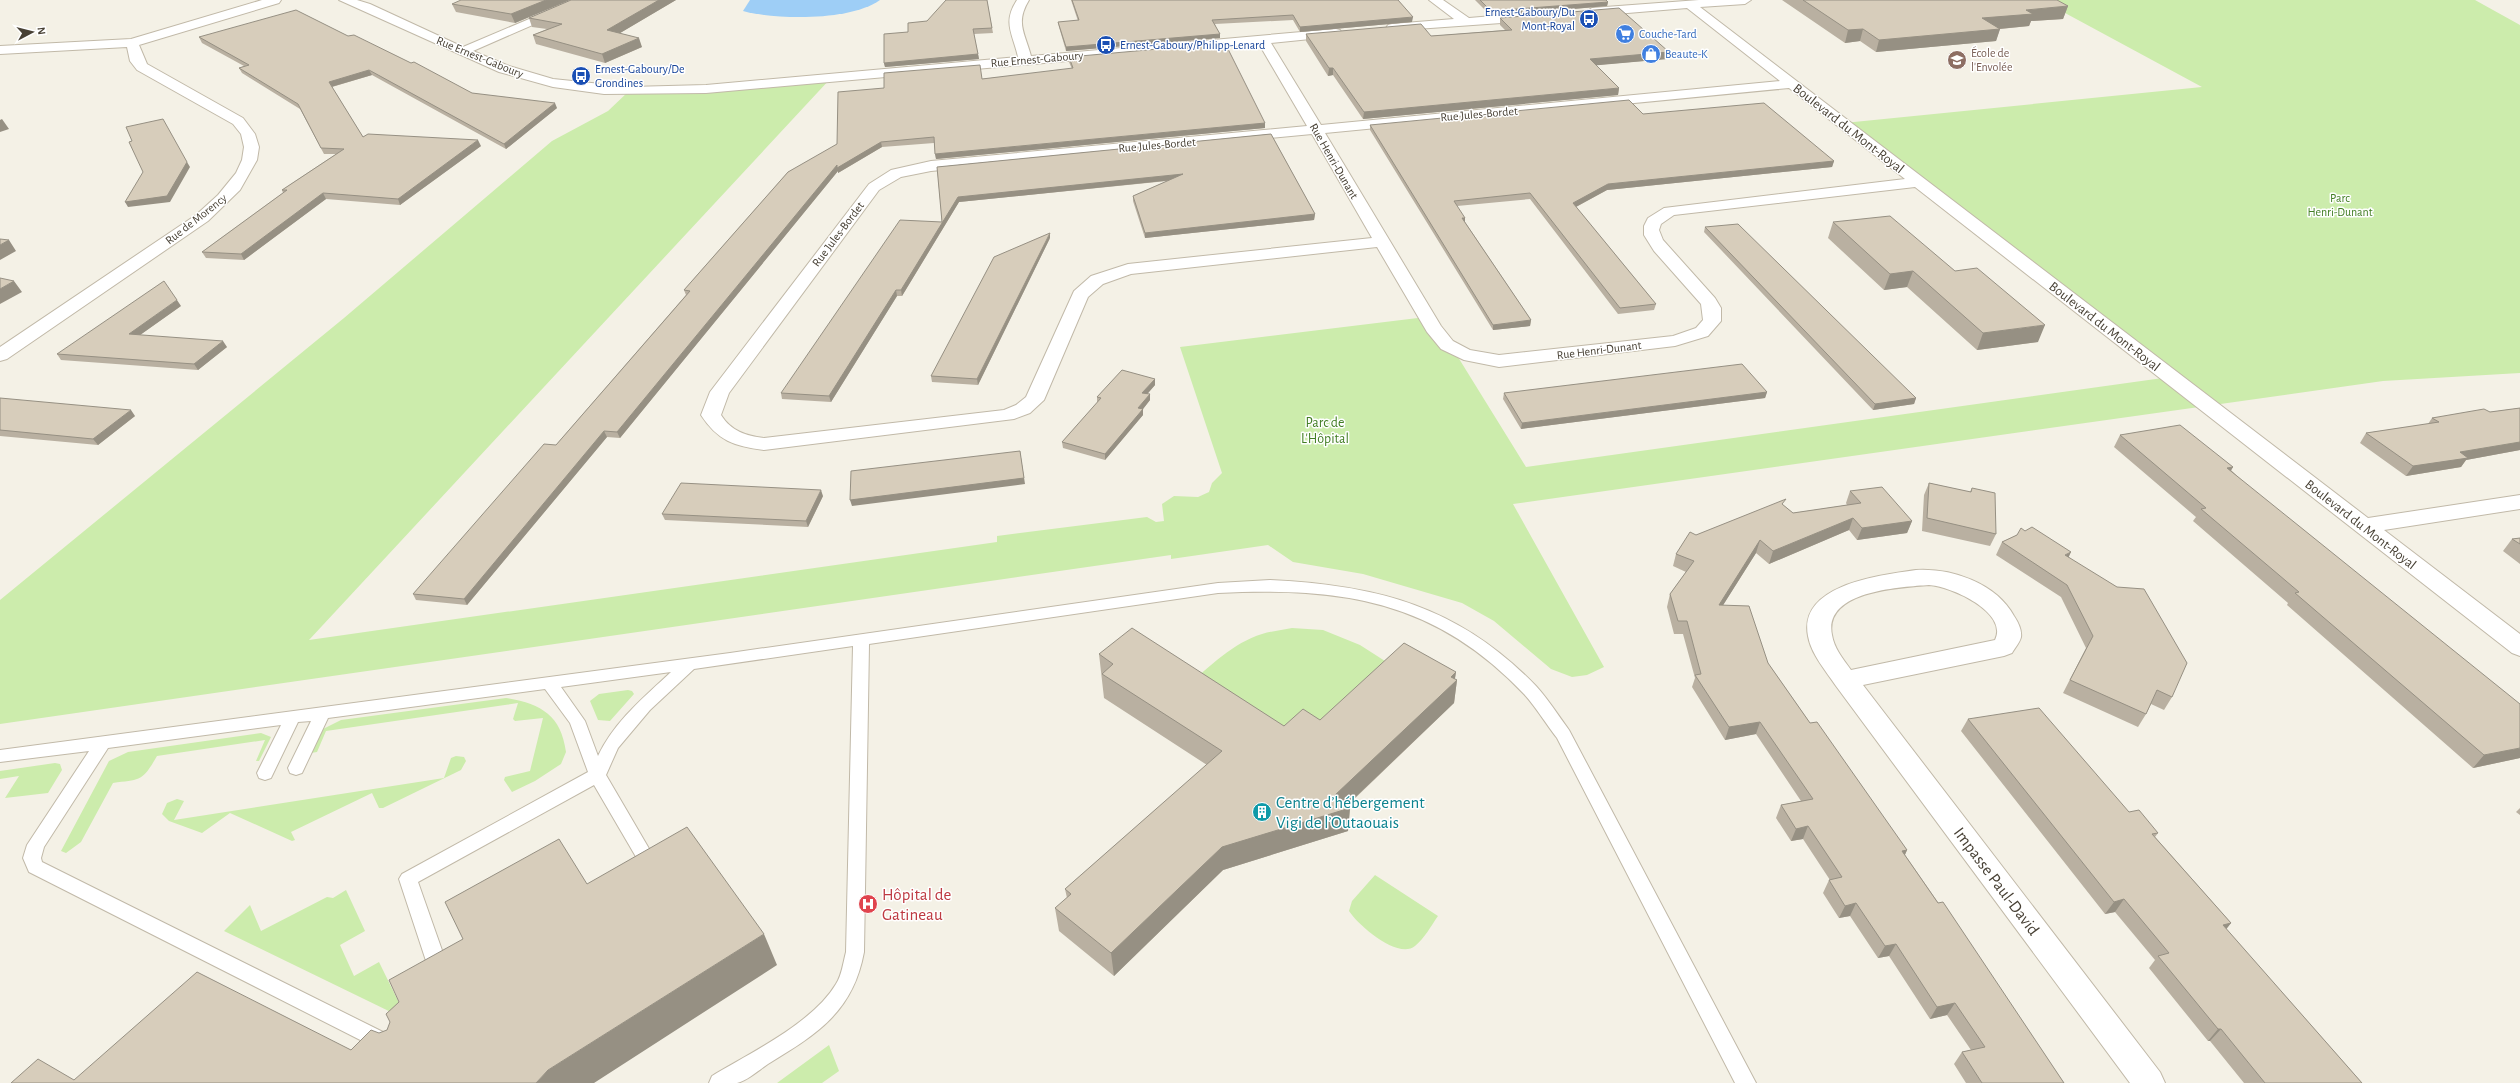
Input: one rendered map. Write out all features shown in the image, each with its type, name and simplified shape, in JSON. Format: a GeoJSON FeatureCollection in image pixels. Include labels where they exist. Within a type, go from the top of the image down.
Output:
{"type":"FeatureCollection","features":[{"type":"Feature","properties":{"kind":"street"},"geometry":{"type":"LineString","coordinates":[[0,50],[132,43],[275,0]]}},
{"type":"Feature","properties":{"kind":"street","name":"Rue Ernest-Gaboury"},"geometry":{"type":"LineString","coordinates":[[345,0],[505,70],[543,80],[587,88],[629,91],[706,89],[1349,32]]}},
{"type":"Feature","properties":{"kind":"street"},"geometry":{"type":"LineString","coordinates":[[463,51],[584,0]]}},
{"type":"Feature","properties":{"kind":"street"},"geometry":{"type":"LineString","coordinates":[[1023,0],[1014,14],[1013,21],[1025,60]]}},
{"type":"Feature","properties":{"kind":"street"},"geometry":{"type":"LineString","coordinates":[[1435,0],[1466,22]]}},
{"type":"Feature","properties":{"kind":"street"},"geometry":{"type":"LineString","coordinates":[[1580,13],[1746,0]]}},
{"type":"Feature","properties":{"kind":"street","name":"Boulevard du Mont-Royal"},"geometry":{"type":"LineString","coordinates":[[1690,5],[2520,648]]}},
{"type":"Feature","properties":{"kind":"street"},"geometry":{"type":"LineString","coordinates":[[1380,29],[1542,16]]}},
{"type":"Feature","properties":{"kind":"street","name":"Rue Henri-Dunant"},"geometry":{"type":"LineString","coordinates":[[1263,39],[1315,130],[1433,328],[1447,346],[1476,358],[1499,361],[1520,360],[1675,341],[1694,336],[1708,326],[1712,321],[1709,302],[1652,238],[1650,230],[1653,222],[1659,216],[1685,209],[1919,182]]}},
{"type":"Feature","properties":{"kind":"street","name":"Rue de Morency"},"geometry":{"type":"LineString","coordinates":[[0,355],[202,218],[231,191],[249,165],[252,155],[250,136],[241,124],[227,113],[198,100],[142,67],[137,61],[132,43]]}},
{"type":"Feature","properties":{"kind":"street","name":"Rue Jules-Bordet"},"geometry":{"type":"LineString","coordinates":[[1381,242],[1128,268],[1111,273],[1091,284],[1080,295],[1034,400],[1023,409],[1007,414],[764,444],[743,442],[727,436],[711,415],[720,392],[874,187],[896,173],[931,166],[1793,84]]}},
{"type":"Feature","properties":{"kind":"street"},"geometry":{"type":"LineString","coordinates":[[2364,526],[2520,502]]}},
{"type":"Feature","properties":{"kind":"street","name":"Impasse Paul-David"},"geometry":{"type":"LineString","coordinates":[[1845,680],[2004,647],[2009,636],[2006,622],[1995,607],[1978,594],[1961,585],[1938,577],[1914,578],[1848,591],[1834,600],[1823,612],[1819,630],[1825,649],[1845,680],[2149,1083]]}},
{"type":"Feature","properties":{"kind":"lane"},"geometry":{"type":"LineString","coordinates":[[0,756],[689,665],[1218,588],[1258,584],[1296,584],[1368,594],[1407,606],[1470,638],[1522,679],[1545,706],[1563,734],[1746,1083]]}},
{"type":"Feature","properties":{"kind":"lane"},"geometry":{"type":"LineString","coordinates":[[719,1083],[819,1018],[840,996],[850,976],[855,952],[861,640]]}},
{"type":"Feature","properties":{"kind":"lane"},"geometry":{"type":"LineString","coordinates":[[441,976],[408,879],[597,775],[612,744],[644,706],[689,665]]}},
{"type":"Feature","properties":{"kind":"lane"},"geometry":{"type":"LineString","coordinates":[[549,683],[577,721],[597,775],[653,870]]}},
{"type":"Feature","properties":{"kind":"lane"},"geometry":{"type":"LineString","coordinates":[[296,768],[323,713]]}},
{"type":"Feature","properties":{"kind":"lane"},"geometry":{"type":"LineString","coordinates":[[266,773],[293,717]]}},
{"type":"Feature","properties":{"kind":"lane"},"geometry":{"type":"LineString","coordinates":[[103,742],[36,845],[32,858],[35,867],[396,1049]]}},
{"type":"Feature","properties":{"kind":"green space"},"geometry":{"type":"Polygon","coordinates":[[[2041,0],[2475,0],[2520,25],[2520,373],[2383,381],[1513,504],[1604,667],[1587,675],[1572,677],[1551,669],[1494,621],[1462,603],[1363,574],[1293,562],[1268,545],[1171,559],[1171,555],[0,724],[0,600],[344,318],[552,141],[608,111],[629,91],[831,78],[309,640],[997,542],[997,536],[1147,517],[1156,522],[1164,521],[1162,504],[1174,496],[1198,497],[1209,492],[1212,483],[1222,473],[1180,347],[1426,317],[1453,349],[1526,467],[2170,377],[1844,123],[2202,87],[2041,0]]]}},
{"type":"Feature","properties":{"kind":"green space"},"geometry":{"type":"Polygon","coordinates":[[[1292,628],[1323,630],[1360,645],[1399,670],[1284,750],[1187,686],[1213,663],[1241,643],[1262,634],[1292,628]]]}},
{"type":"Feature","properties":{"kind":"green space"},"geometry":{"type":"Polygon","coordinates":[[[628,690],[632,691],[634,694],[610,721],[598,720],[590,701],[599,694],[628,690]]]}},
{"type":"Feature","properties":{"kind":"green space"},"geometry":{"type":"Polygon","coordinates":[[[506,698],[529,704],[547,713],[554,720],[559,729],[566,752],[561,764],[535,781],[512,792],[504,780],[505,777],[530,771],[543,718],[515,721],[513,719],[518,703],[326,731],[317,752],[311,753],[323,729],[341,720],[506,698]]]}},
{"type":"Feature","properties":{"kind":"green space"},"geometry":{"type":"Polygon","coordinates":[[[261,733],[271,737],[259,761],[256,761],[265,740],[157,756],[148,771],[140,778],[113,783],[81,842],[66,853],[61,851],[109,761],[128,752],[261,733]]]}},
{"type":"Feature","properties":{"kind":"green space"},"geometry":{"type":"Polygon","coordinates":[[[456,756],[464,757],[466,761],[461,770],[383,808],[379,808],[372,793],[291,832],[295,840],[292,841],[230,813],[202,833],[169,821],[162,814],[167,803],[177,799],[184,801],[174,820],[444,778],[451,758],[456,756]]]}},
{"type":"Feature","properties":{"kind":"green space"},"geometry":{"type":"Polygon","coordinates":[[[55,763],[60,764],[62,770],[48,793],[5,798],[19,776],[0,779],[0,771],[55,763]]]}},
{"type":"Feature","properties":{"kind":"green space"},"geometry":{"type":"Polygon","coordinates":[[[1375,875],[1438,916],[1415,946],[1408,949],[1389,945],[1369,932],[1349,911],[1352,901],[1375,875]]]}},
{"type":"Feature","properties":{"kind":"green space"},"geometry":{"type":"Polygon","coordinates":[[[346,890],[365,931],[340,945],[354,976],[379,962],[404,1013],[399,1016],[224,931],[250,905],[261,931],[327,897],[333,898],[346,890]]]}},
{"type":"Feature","properties":{"kind":"green space"},"geometry":{"type":"Polygon","coordinates":[[[829,1045],[839,1071],[822,1083],[777,1083],[829,1045]]]}},
{"type":"Feature","properties":{"kind":"water"},"geometry":{"type":"Polygon","coordinates":[[[750,0],[880,0],[867,7],[851,12],[813,17],[794,17],[757,14],[743,11],[750,0]]]}},
{"type":"Feature","properties":{"kind":"building"},"geometry":{"type":"Polygon","coordinates":[[[461,0],[546,0],[511,14],[452,4],[461,0]]]}},
{"type":"Feature","properties":{"kind":"building"},"geometry":{"type":"Polygon","coordinates":[[[571,0],[659,0],[607,30],[639,38],[602,54],[533,35],[562,24],[529,18],[571,0]]]}},
{"type":"Feature","properties":{"kind":"building"},"geometry":{"type":"Polygon","coordinates":[[[946,0],[987,0],[992,28],[973,29],[978,54],[884,63],[884,34],[908,32],[908,23],[927,21],[946,0]]]}},
{"type":"Feature","properties":{"kind":"building"},"geometry":{"type":"Polygon","coordinates":[[[1072,0],[1398,0],[1413,17],[1300,27],[1293,15],[1212,20],[1220,34],[1066,47],[1058,22],[1079,20],[1072,0]]]}},
{"type":"Feature","properties":{"kind":"building"},"geometry":{"type":"Polygon","coordinates":[[[1480,0],[1606,0],[1608,2],[1491,11],[1480,0]]]}},
{"type":"Feature","properties":{"kind":"building"},"geometry":{"type":"Polygon","coordinates":[[[1803,0],[2057,0],[2068,6],[2026,10],[2033,14],[1982,18],[2000,29],[1879,40],[1863,29],[1848,30],[1803,0]]]}},
{"type":"Feature","properties":{"kind":"building"},"geometry":{"type":"Polygon","coordinates":[[[1619,8],[1669,52],[1590,59],[1619,88],[1364,112],[1333,68],[1329,68],[1306,34],[1421,24],[1431,36],[1512,30],[1500,18],[1619,8]]]}},
{"type":"Feature","properties":{"kind":"building"},"geometry":{"type":"Polygon","coordinates":[[[296,10],[348,36],[354,35],[411,63],[414,62],[472,93],[555,103],[504,144],[369,70],[329,82],[363,137],[368,134],[478,140],[398,199],[323,193],[241,254],[202,252],[287,190],[282,190],[344,149],[321,148],[298,104],[239,68],[249,65],[199,37],[296,10]]]}},
{"type":"Feature","properties":{"kind":"building"},"geometry":{"type":"Polygon","coordinates":[[[1225,43],[1265,123],[935,154],[934,137],[881,142],[837,168],[837,165],[617,432],[604,431],[464,599],[413,594],[544,444],[556,445],[690,291],[684,290],[788,172],[837,144],[838,92],[884,88],[884,73],[980,65],[982,79],[1073,68],[1069,57],[1225,43]]]}},
{"type":"Feature","properties":{"kind":"building"},"geometry":{"type":"Polygon","coordinates":[[[1629,100],[1643,114],[1764,103],[1834,161],[1608,184],[1573,203],[1656,304],[1620,308],[1530,193],[1454,201],[1465,218],[1462,218],[1531,320],[1493,325],[1370,125],[1629,100]]]}},
{"type":"Feature","properties":{"kind":"building"},"geometry":{"type":"Polygon","coordinates":[[[163,119],[187,162],[167,196],[125,202],[143,172],[129,142],[132,141],[126,127],[163,119]]]}},
{"type":"Feature","properties":{"kind":"building"},"geometry":{"type":"Polygon","coordinates":[[[1271,134],[1315,214],[1145,233],[1133,196],[1183,174],[958,197],[901,290],[896,290],[829,396],[781,393],[900,220],[942,222],[937,167],[1271,134]]]}},
{"type":"Feature","properties":{"kind":"building"},"geometry":{"type":"Polygon","coordinates":[[[1890,216],[1955,271],[1977,268],[2045,325],[1983,333],[1913,271],[1890,274],[1833,222],[1890,216]]]}},
{"type":"Feature","properties":{"kind":"building"},"geometry":{"type":"Polygon","coordinates":[[[1738,224],[1916,398],[1875,404],[1705,227],[1738,224]]]}},
{"type":"Feature","properties":{"kind":"building"},"geometry":{"type":"Polygon","coordinates":[[[1050,233],[977,379],[931,376],[994,257],[1050,233]]]}},
{"type":"Feature","properties":{"kind":"building"},"geometry":{"type":"Polygon","coordinates":[[[0,239],[9,240],[0,245],[0,239]]]}},
{"type":"Feature","properties":{"kind":"building"},"geometry":{"type":"Polygon","coordinates":[[[0,278],[14,281],[0,289],[0,278]]]}},
{"type":"Feature","properties":{"kind":"building"},"geometry":{"type":"Polygon","coordinates":[[[164,281],[177,300],[129,334],[223,341],[194,364],[57,354],[164,281]]]}},
{"type":"Feature","properties":{"kind":"building"},"geometry":{"type":"Polygon","coordinates":[[[1742,364],[1767,392],[1522,423],[1504,393],[1742,364]]]}},
{"type":"Feature","properties":{"kind":"building"},"geometry":{"type":"Polygon","coordinates":[[[1122,370],[1155,379],[1142,393],[1150,394],[1138,408],[1143,409],[1105,454],[1062,442],[1101,398],[1097,397],[1122,370]]]}},
{"type":"Feature","properties":{"kind":"building"},"geometry":{"type":"Polygon","coordinates":[[[0,398],[131,410],[93,439],[0,430],[0,398]]]}},
{"type":"Feature","properties":{"kind":"building"},"geometry":{"type":"Polygon","coordinates":[[[2520,408],[2520,442],[2460,452],[2468,458],[2413,466],[2366,433],[2439,422],[2432,418],[2484,409],[2490,412],[2520,408]]]}},
{"type":"Feature","properties":{"kind":"building"},"geometry":{"type":"Polygon","coordinates":[[[2180,425],[2233,467],[2227,468],[2520,704],[2520,748],[2484,755],[2295,593],[2299,592],[2201,509],[2206,508],[2120,435],[2180,425]]]}},
{"type":"Feature","properties":{"kind":"building"},"geometry":{"type":"Polygon","coordinates":[[[1020,451],[1024,478],[850,500],[851,471],[1020,451]]]}},
{"type":"Feature","properties":{"kind":"building"},"geometry":{"type":"Polygon","coordinates":[[[681,483],[821,490],[806,521],[662,514],[681,483]]]}},
{"type":"Feature","properties":{"kind":"building"},"geometry":{"type":"Polygon","coordinates":[[[1929,483],[1971,492],[1972,488],[1995,493],[1996,534],[1927,518],[1929,483]]]}},
{"type":"Feature","properties":{"kind":"building"},"geometry":{"type":"Polygon","coordinates":[[[1882,487],[1912,521],[1862,528],[1853,518],[1773,551],[1760,540],[1719,605],[1749,606],[1768,663],[1810,723],[1817,722],[1907,850],[1902,851],[1938,903],[1943,902],[2064,1083],[1982,1083],[1962,1052],[1985,1047],[1955,1003],[1937,1007],[1896,944],[1885,946],[1856,903],[1845,906],[1829,880],[1842,877],[1808,826],[1796,829],[1781,805],[1813,799],[1760,722],[1729,727],[1695,675],[1701,674],[1687,621],[1678,621],[1670,594],[1694,561],[1676,554],[1690,532],[1696,535],[1786,499],[1782,504],[1793,513],[1861,503],[1850,491],[1882,487]]]}},
{"type":"Feature","properties":{"kind":"building"},"geometry":{"type":"Polygon","coordinates":[[[2032,527],[2071,552],[2065,555],[2117,587],[2144,589],[2187,663],[2172,697],[2157,690],[2146,714],[2070,680],[2093,636],[2067,585],[2002,542],[2017,535],[2021,528],[2025,531],[2032,527]]]}},
{"type":"Feature","properties":{"kind":"building"},"geometry":{"type":"Polygon","coordinates":[[[2520,538],[2520,544],[2512,539],[2520,538]]]}},
{"type":"Feature","properties":{"kind":"building","name":"Centre d’hébergement Vigi de l’Outaouais"},"geometry":{"type":"Polygon","coordinates":[[[1132,628],[1284,726],[1303,709],[1320,720],[1404,643],[1456,672],[1451,677],[1457,680],[1334,796],[1350,808],[1222,847],[1111,953],[1055,908],[1071,894],[1065,889],[1222,751],[1102,674],[1113,664],[1099,654],[1132,628]]]}},
{"type":"Feature","properties":{"kind":"building"},"geometry":{"type":"Polygon","coordinates":[[[2039,708],[2129,812],[2139,810],[2158,833],[2152,834],[2231,923],[2223,925],[2362,1083],[2265,1083],[2221,1029],[2218,1029],[2158,956],[2169,953],[2124,899],[2114,902],[1968,719],[2039,708]]]}},
{"type":"Feature","properties":{"kind":"building"},"geometry":{"type":"Polygon","coordinates":[[[687,827],[764,934],[548,1070],[536,1083],[11,1083],[38,1059],[74,1080],[197,972],[351,1050],[371,1030],[379,1033],[387,1030],[390,1022],[386,1014],[399,1002],[389,980],[463,939],[445,902],[559,839],[587,884],[687,827]]]}},
{"type":"Feature","properties":{"kind":"place","name":"Ernest-Gaboury/Du Mont-Royal"},"geometry":{"type":"Point","coordinates":[1589,19]}},
{"type":"Feature","properties":{"kind":"place","name":"Couche-Tard"},"geometry":{"type":"Point","coordinates":[1625,34]}},
{"type":"Feature","properties":{"kind":"place","name":"Ernest-Gaboury/Philipp-Lenard"},"geometry":{"type":"Point","coordinates":[1106,45]}},
{"type":"Feature","properties":{"kind":"place","name":"Beaute-K"},"geometry":{"type":"Point","coordinates":[1651,54]}},
{"type":"Feature","properties":{"kind":"place","name":"École de l'Envolée"},"geometry":{"type":"Point","coordinates":[1957,60]}},
{"type":"Feature","properties":{"kind":"place","name":"Ernest-Gaboury/De Grondines"},"geometry":{"type":"Point","coordinates":[581,76]}},
{"type":"Feature","properties":{"kind":"place","name":"Centre d’hébergement Vigi de l’Outaouais"},"geometry":{"type":"Point","coordinates":[1262,812]}},
{"type":"Feature","properties":{"kind":"place","name":"Hôpital de Gatineau"},"geometry":{"type":"Point","coordinates":[868,904]}},
{"type":"Feature","properties":{"kind":"park label","name":"Parc Henri-Dunant"},"geometry":{"type":"Point","coordinates":[2340,205]}},
{"type":"Feature","properties":{"kind":"park label","name":"Parc de L'Hôpital"},"geometry":{"type":"Point","coordinates":[1325,430]}}]}
